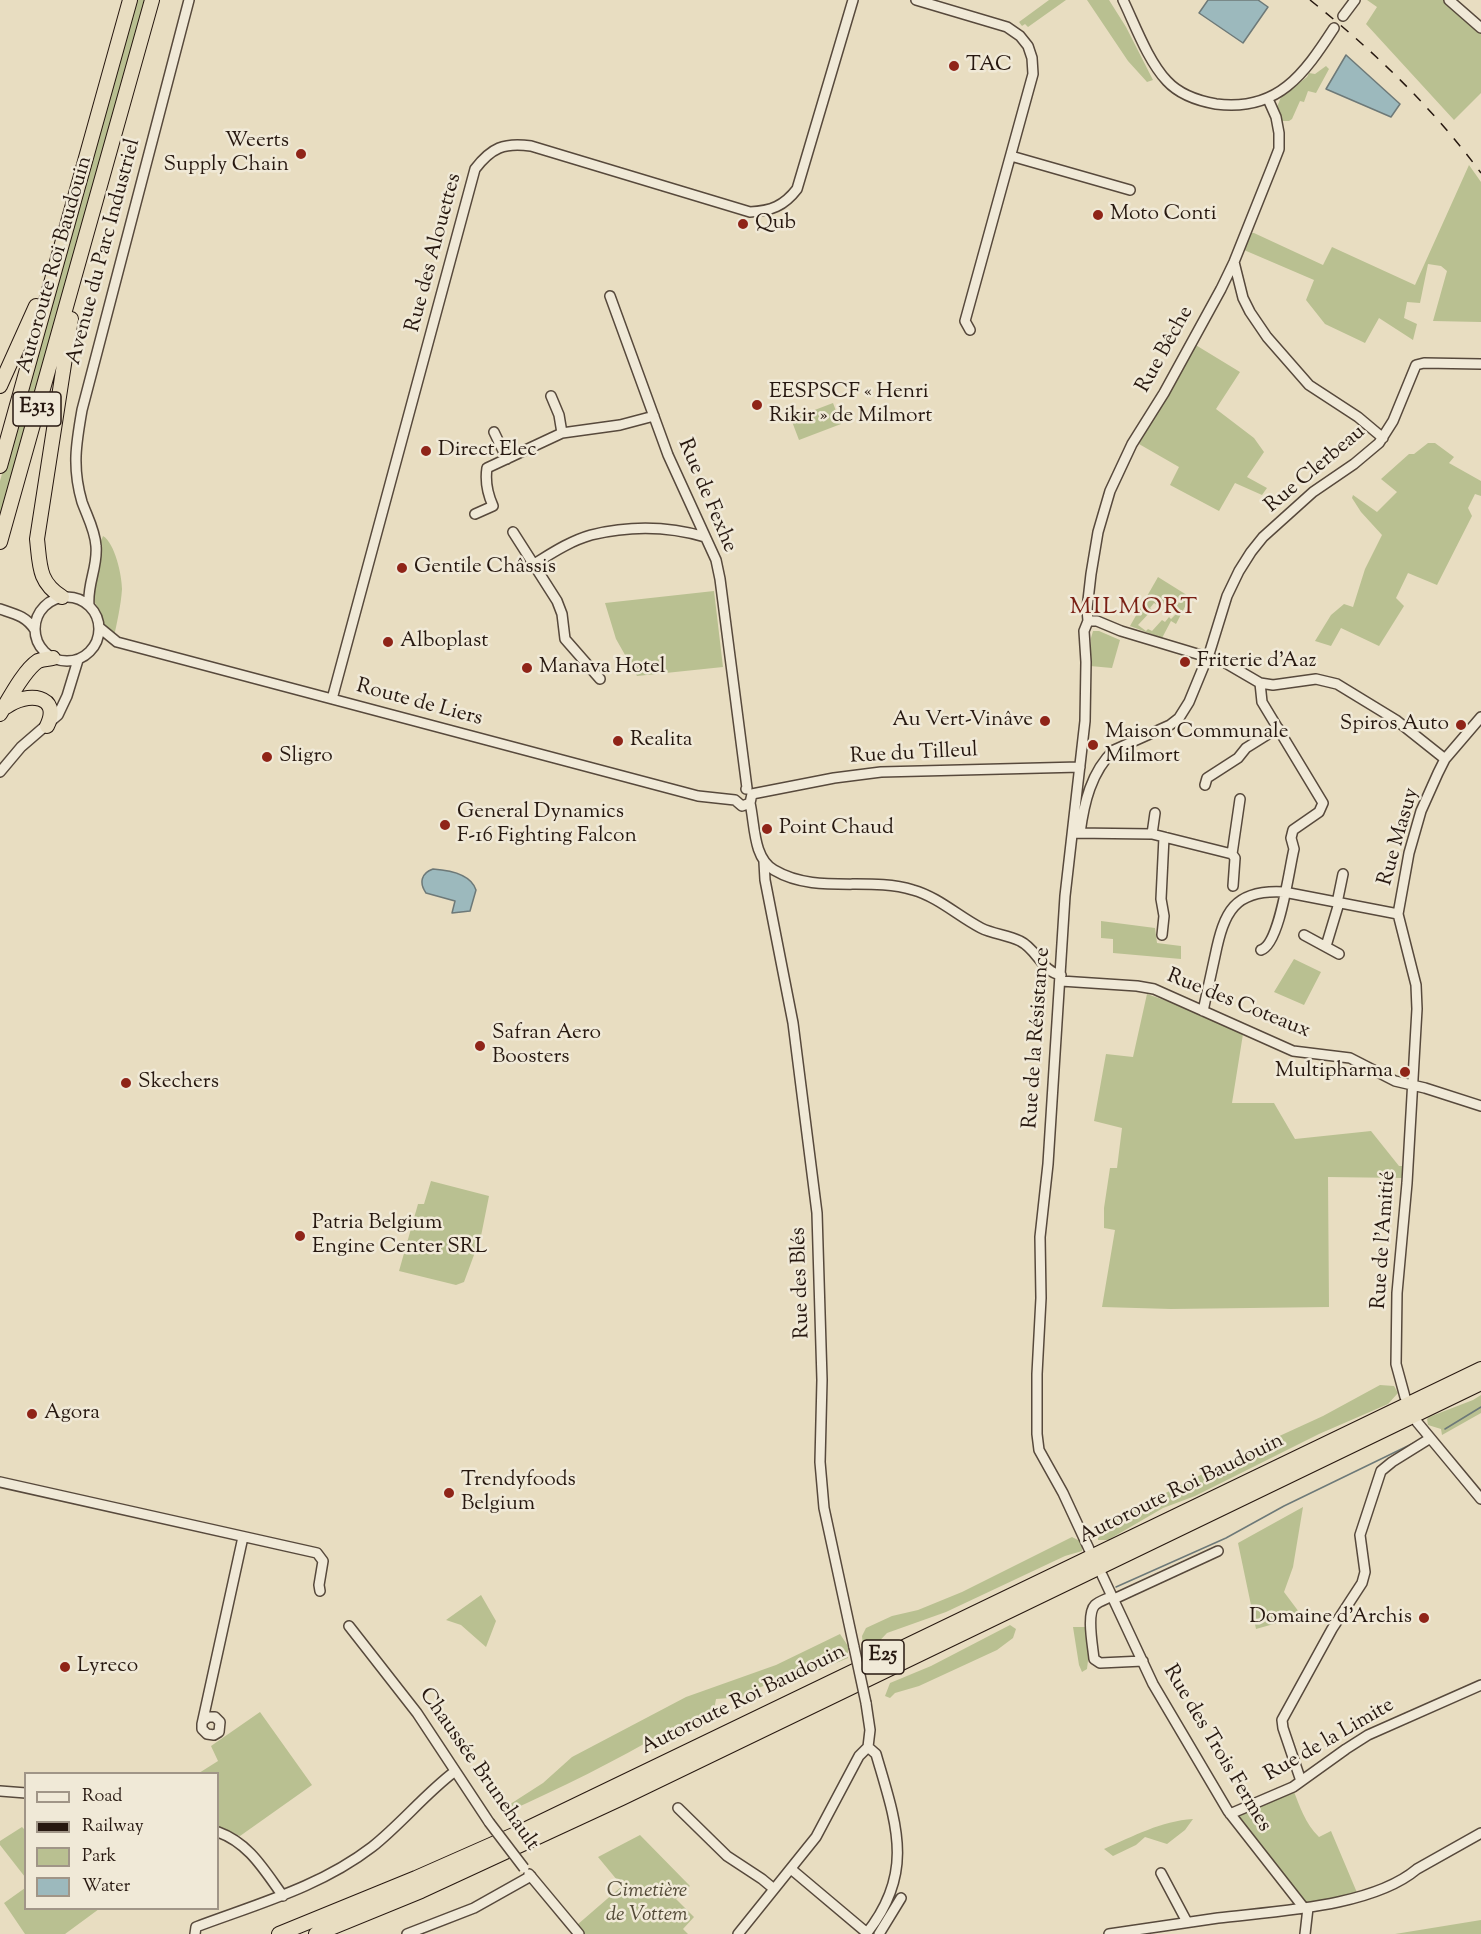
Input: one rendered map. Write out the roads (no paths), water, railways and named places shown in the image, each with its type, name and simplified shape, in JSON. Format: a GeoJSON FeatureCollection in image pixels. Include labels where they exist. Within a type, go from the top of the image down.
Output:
{"type":"FeatureCollection","features":[{"type":"Feature","properties":{"kind":"highway","name":"Autoroute Roi Baudouin"},"geometry":{"type":"LineString","coordinates":[[0,466],[130,0]]}},
{"type":"Feature","properties":{"kind":"highway","name":"Autoroute Roi Baudouin"},"geometry":{"type":"LineString","coordinates":[[0,542],[152,0]]}},
{"type":"Feature","properties":{"kind":"highway"},"geometry":{"type":"LineString","coordinates":[[0,386],[29,326],[46,281],[56,264]]}},
{"type":"Feature","properties":{"kind":"highway"},"geometry":{"type":"LineString","coordinates":[[67,597],[46,585],[40,566],[37,539],[76,291],[75,275]]}},
{"type":"Feature","properties":{"kind":"highway"},"geometry":{"type":"LineString","coordinates":[[1,712],[14,690],[36,663],[41,660],[56,659]]}},
{"type":"Feature","properties":{"kind":"highway"},"geometry":{"type":"LineString","coordinates":[[1,712],[21,698],[38,698],[49,709],[50,715],[46,726]]}},
{"type":"Feature","properties":{"kind":"highway","name":"Autoroute Roi Baudouin"},"geometry":{"type":"LineString","coordinates":[[279,1934],[416,1878],[527,1828],[1481,1368]]}},
{"type":"Feature","properties":{"kind":"highway","name":"Autoroute Roi Baudouin"},"geometry":{"type":"LineString","coordinates":[[316,1934],[422,1891],[622,1798],[1481,1383]]}},
{"type":"Feature","properties":{"kind":"street","name":"Avenue du Parc Industriel"},"geometry":{"type":"LineString","coordinates":[[89,605],[96,544],[93,528],[78,486],[75,467],[76,443],[82,410],[189,0]]}},
{"type":"Feature","properties":{"kind":"street","name":"Rue des Alouettes"},"geometry":{"type":"LineString","coordinates":[[332,699],[475,170],[485,157],[508,144],[531,146],[750,212],[765,212],[776,208],[789,200],[797,189],[853,0]]}},
{"type":"Feature","properties":{"kind":"street"},"geometry":{"type":"LineString","coordinates":[[916,0],[1007,27],[1020,36],[1028,46],[1032,58],[1033,74],[965,321],[970,330]]}},
{"type":"Feature","properties":{"kind":"street"},"geometry":{"type":"LineString","coordinates":[[1123,0],[1156,66],[1172,85],[1188,96],[1210,103],[1232,106],[1256,103],[1282,91],[1297,79],[1335,28]]}},
{"type":"Feature","properties":{"kind":"street"},"geometry":{"type":"LineString","coordinates":[[1343,16],[1355,0]]}},
{"type":"Feature","properties":{"kind":"street"},"geometry":{"type":"LineString","coordinates":[[1449,0],[1481,28]]}},
{"type":"Feature","properties":{"kind":"street","name":"Rue Bêche"},"geometry":{"type":"LineString","coordinates":[[1088,621],[1092,561],[1106,500],[1132,444],[1164,393],[1234,262],[1279,149],[1276,117],[1268,99]]}},
{"type":"Feature","properties":{"kind":"street"},"geometry":{"type":"LineString","coordinates":[[1011,156],[1130,190]]}},
{"type":"Feature","properties":{"kind":"street"},"geometry":{"type":"LineString","coordinates":[[1234,262],[1243,298],[1267,337],[1309,386],[1346,408],[1383,438]]}},
{"type":"Feature","properties":{"kind":"street","name":"Rue de Fexhe"},"geometry":{"type":"LineString","coordinates":[[610,296],[668,455],[716,560],[747,788],[758,850],[764,862]]}},
{"type":"Feature","properties":{"kind":"street","name":"Rue Clerbeau"},"geometry":{"type":"LineString","coordinates":[[1076,833],[1085,801],[1103,763],[1114,750],[1170,725],[1179,718],[1189,702],[1207,658],[1227,596],[1239,571],[1263,537],[1313,492],[1370,452],[1383,438],[1393,421],[1416,365],[1424,363],[1481,364]]}},
{"type":"Feature","properties":{"kind":"street"},"geometry":{"type":"LineString","coordinates":[[551,396],[559,415],[562,433]]}},
{"type":"Feature","properties":{"kind":"street"},"geometry":{"type":"LineString","coordinates":[[475,514],[493,506],[489,496],[487,468],[562,433],[621,426],[654,416]]}},
{"type":"Feature","properties":{"kind":"street"},"geometry":{"type":"LineString","coordinates":[[494,432],[507,459]]}},
{"type":"Feature","properties":{"kind":"street"},"geometry":{"type":"LineString","coordinates":[[534,564],[562,547],[590,536],[623,530],[650,528],[683,531],[705,537]]}},
{"type":"Feature","properties":{"kind":"street"},"geometry":{"type":"LineString","coordinates":[[513,532],[557,601],[562,614],[565,639],[600,679]]}},
{"type":"Feature","properties":{"kind":"street"},"geometry":{"type":"LineString","coordinates":[[20,615],[42,608],[51,601],[67,597],[90,584]]}},
{"type":"Feature","properties":{"kind":"street"},"geometry":{"type":"LineString","coordinates":[[67,597],[89,605],[95,612],[100,628],[98,641],[93,650]]}},
{"type":"Feature","properties":{"kind":"street"},"geometry":{"type":"LineString","coordinates":[[35,630],[42,608]]}},
{"type":"Feature","properties":{"kind":"street"},"geometry":{"type":"LineString","coordinates":[[0,609],[20,615],[29,621],[35,630],[40,647],[56,659],[70,681]]}},
{"type":"Feature","properties":{"kind":"street"},"geometry":{"type":"LineString","coordinates":[[1088,621],[1097,621],[1121,632],[1224,663],[1260,683],[1273,685],[1316,679],[1337,684],[1396,720],[1445,759]]}},
{"type":"Feature","properties":{"kind":"street","name":"Rue de la Résistance"},"geometry":{"type":"LineString","coordinates":[[1088,621],[1084,631],[1085,721],[1076,833],[1065,896],[1048,1164],[1039,1256],[1041,1298],[1037,1434],[1043,1459],[1063,1493],[1089,1549]]}},
{"type":"Feature","properties":{"kind":"street","name":"Route de Liers"},"geometry":{"type":"LineString","coordinates":[[100,628],[117,642],[449,731],[713,798],[735,797],[738,790],[749,800]]}},
{"type":"Feature","properties":{"kind":"street"},"geometry":{"type":"LineString","coordinates":[[0,772],[21,747],[61,710],[78,660],[93,650],[117,642]]}},
{"type":"Feature","properties":{"kind":"street"},"geometry":{"type":"LineString","coordinates":[[56,659],[78,660]]}},
{"type":"Feature","properties":{"kind":"street"},"geometry":{"type":"LineString","coordinates":[[1260,683],[1260,698],[1323,803],[1319,813],[1294,827],[1291,838],[1294,849],[1276,931],[1268,946],[1261,950]]}},
{"type":"Feature","properties":{"kind":"street","name":"Rue Masuy"},"geometry":{"type":"LineString","coordinates":[[1414,1086],[1416,985],[1398,914],[1421,811],[1445,759],[1481,717]]}},
{"type":"Feature","properties":{"kind":"street"},"geometry":{"type":"LineString","coordinates":[[1205,785],[1207,778],[1238,758],[1246,748],[1278,728]]}},
{"type":"Feature","properties":{"kind":"street","name":"Rue du Tilleul"},"geometry":{"type":"LineString","coordinates":[[749,800],[834,778],[881,772],[1080,767]]}},
{"type":"Feature","properties":{"kind":"street"},"geometry":{"type":"LineString","coordinates":[[735,797],[742,807],[749,800]]}},
{"type":"Feature","properties":{"kind":"street"},"geometry":{"type":"LineString","coordinates":[[1233,886],[1235,858],[1232,854],[1240,799]]}},
{"type":"Feature","properties":{"kind":"street"},"geometry":{"type":"LineString","coordinates":[[1152,834],[1155,813]]}},
{"type":"Feature","properties":{"kind":"street"},"geometry":{"type":"LineString","coordinates":[[1076,833],[1152,834],[1232,854]]}},
{"type":"Feature","properties":{"kind":"street"},"geometry":{"type":"LineString","coordinates":[[1162,935],[1164,837]]}},
{"type":"Feature","properties":{"kind":"street"},"geometry":{"type":"LineString","coordinates":[[764,862],[772,870],[793,880],[810,883],[888,886],[914,890],[983,928],[1020,941],[1033,951],[1046,968],[1061,978]]}},
{"type":"Feature","properties":{"kind":"street","name":"Rue des Blés"},"geometry":{"type":"LineString","coordinates":[[764,862],[765,880],[793,1023],[817,1213],[822,1380],[820,1462],[824,1508],[866,1703],[870,1730],[868,1747]]}},
{"type":"Feature","properties":{"kind":"street"},"geometry":{"type":"LineString","coordinates":[[1326,946],[1343,874]]}},
{"type":"Feature","properties":{"kind":"street"},"geometry":{"type":"LineString","coordinates":[[1203,1011],[1221,928],[1229,911],[1244,898],[1257,893],[1284,892],[1398,914]]}},
{"type":"Feature","properties":{"kind":"street"},"geometry":{"type":"LineString","coordinates":[[1304,935],[1339,954]]}},
{"type":"Feature","properties":{"kind":"street","name":"Rue des Coteaux"},"geometry":{"type":"LineString","coordinates":[[1061,978],[1078,982],[1148,988],[1176,998],[1293,1051],[1350,1058],[1384,1077],[1481,1106]]}},
{"type":"Feature","properties":{"kind":"street","name":"Rue de l'Amitié"},"geometry":{"type":"LineString","coordinates":[[1405,1397],[1396,1364],[1397,1293],[1414,1086]]}},
{"type":"Feature","properties":{"kind":"street"},"geometry":{"type":"LineString","coordinates":[[1417,1422],[1481,1499]]}},
{"type":"Feature","properties":{"kind":"street"},"geometry":{"type":"LineString","coordinates":[[1301,1781],[1282,1720],[1332,1629],[1362,1582],[1365,1572],[1360,1535],[1381,1471],[1429,1439]]}},
{"type":"Feature","properties":{"kind":"street"},"geometry":{"type":"LineString","coordinates":[[0,1482],[312,1551],[322,1558],[320,1591]]}},
{"type":"Feature","properties":{"kind":"street"},"geometry":{"type":"LineString","coordinates":[[203,1721],[243,1536]]}},
{"type":"Feature","properties":{"kind":"street"},"geometry":{"type":"LineString","coordinates":[[1143,1661],[1100,1663],[1094,1659],[1091,1617],[1096,1603],[1113,1598],[1218,1551]]}},
{"type":"Feature","properties":{"kind":"street","name":"Rue des Trois Fermes"},"geometry":{"type":"LineString","coordinates":[[1102,1575],[1153,1684],[1230,1814],[1306,1908]]}},
{"type":"Feature","properties":{"kind":"street","name":"Chaussée Brunehault"},"geometry":{"type":"LineString","coordinates":[[349,1626],[417,1713],[489,1822],[579,1934]]}},
{"type":"Feature","properties":{"kind":"street","name":"Rue de la Limite"},"geometry":{"type":"LineString","coordinates":[[1230,1814],[1301,1781],[1368,1735],[1481,1685]]}},
{"type":"Feature","properties":{"kind":"street"},"geometry":{"type":"LineString","coordinates":[[738,1934],[816,1837],[859,1756],[868,1747],[876,1754],[879,1763],[894,1820],[898,1848],[896,1878],[888,1903],[866,1934],[791,1869]]}},
{"type":"Feature","properties":{"kind":"street"},"geometry":{"type":"LineString","coordinates":[[195,1934],[196,1928],[283,1896],[325,1877],[373,1846],[454,1772]]}},
{"type":"Feature","properties":{"kind":"street"},"geometry":{"type":"LineString","coordinates":[[0,1791],[24,1793]]}},
{"type":"Feature","properties":{"kind":"street"},"geometry":{"type":"LineString","coordinates":[[678,1808],[727,1856],[774,1889]]}},
{"type":"Feature","properties":{"kind":"street"},"geometry":{"type":"LineString","coordinates":[[219,1832],[233,1837],[253,1854],[283,1896]]}},
{"type":"Feature","properties":{"kind":"street"},"geometry":{"type":"LineString","coordinates":[[1111,1934],[1187,1922],[1306,1908],[1376,1892],[1481,1833]]}},
{"type":"Feature","properties":{"kind":"street"},"geometry":{"type":"LineString","coordinates":[[1161,1873],[1187,1922]]}},
{"type":"Feature","properties":{"kind":"street"},"geometry":{"type":"LineString","coordinates":[[407,1934],[474,1908],[531,1876]]}},
{"type":"Feature","properties":{"kind":"street"},"geometry":{"type":"LineString","coordinates":[[879,1934],[901,1898]]}},
{"type":"Feature","properties":{"kind":"street"},"geometry":{"type":"LineString","coordinates":[[1305,1934],[1306,1908]]}},
{"type":"Feature","properties":{"kind":"water"},"geometry":{"type":"Polygon","coordinates":[[[1208,0],[1258,0],[1268,7],[1243,43],[1199,13],[1208,0]]]}},
{"type":"Feature","properties":{"kind":"water"},"geometry":{"type":"Polygon","coordinates":[[[1346,55],[1400,104],[1391,117],[1326,89],[1346,55]]]}},
{"type":"Feature","properties":{"kind":"water"},"geometry":{"type":"Polygon","coordinates":[[[433,869],[445,870],[469,880],[476,890],[470,911],[452,913],[455,901],[426,893],[422,886],[422,879],[433,869]]]}},
{"type":"Feature","properties":{"kind":"waterway"},"geometry":{"type":"LineString","coordinates":[[1445,1429],[1481,1407]]}},
{"type":"Feature","properties":{"kind":"waterway"},"geometry":{"type":"LineString","coordinates":[[1116,1587],[1226,1538],[1284,1506],[1418,1441]]}},
{"type":"Feature","properties":{"kind":"railway"},"geometry":{"type":"LineString","coordinates":[[1310,0],[1357,39],[1401,81],[1443,125],[1481,173]]}},
{"type":"Feature","properties":{"kind":"place","name":"TAC"},"geometry":{"type":"Point","coordinates":[954,66]}},
{"type":"Feature","properties":{"kind":"place","name":"Weerts Supply Chain"},"geometry":{"type":"Point","coordinates":[301,154]}},
{"type":"Feature","properties":{"kind":"place","name":"Moto Conti"},"geometry":{"type":"Point","coordinates":[1098,215]}},
{"type":"Feature","properties":{"kind":"place","name":"Qub"},"geometry":{"type":"Point","coordinates":[743,224]}},
{"type":"Feature","properties":{"kind":"place","name":"EESPSCF « Henri Rikir » de Milmort"},"geometry":{"type":"Point","coordinates":[757,405]}},
{"type":"Feature","properties":{"kind":"place","name":"Direct Elec"},"geometry":{"type":"Point","coordinates":[426,451]}},
{"type":"Feature","properties":{"kind":"place","name":"Gentile Châssis"},"geometry":{"type":"Point","coordinates":[402,568]}},
{"type":"Feature","properties":{"kind":"place","name":"Alboplast"},"geometry":{"type":"Point","coordinates":[388,642]}},
{"type":"Feature","properties":{"kind":"place","name":"Friterie d'Aaz"},"geometry":{"type":"Point","coordinates":[1185,662]}},
{"type":"Feature","properties":{"kind":"place","name":"Manava Hotel"},"geometry":{"type":"Point","coordinates":[527,668]}},
{"type":"Feature","properties":{"kind":"place","name":"Au Vert-Vinâve"},"geometry":{"type":"Point","coordinates":[1045,721]}},
{"type":"Feature","properties":{"kind":"place","name":"Spiros Auto"},"geometry":{"type":"Point","coordinates":[1461,725]}},
{"type":"Feature","properties":{"kind":"place","name":"Realita"},"geometry":{"type":"Point","coordinates":[618,741]}},
{"type":"Feature","properties":{"kind":"place","name":"Maison Communale Milmort"},"geometry":{"type":"Point","coordinates":[1093,745]}},
{"type":"Feature","properties":{"kind":"place","name":"Sligro"},"geometry":{"type":"Point","coordinates":[267,757]}},
{"type":"Feature","properties":{"kind":"place","name":"General Dynamics F-16 Fighting Falcon"},"geometry":{"type":"Point","coordinates":[445,825]}},
{"type":"Feature","properties":{"kind":"place","name":"Point Chaud"},"geometry":{"type":"Point","coordinates":[767,829]}},
{"type":"Feature","properties":{"kind":"place","name":"Safran Aero Boosters"},"geometry":{"type":"Point","coordinates":[480,1046]}},
{"type":"Feature","properties":{"kind":"place","name":"Multipharma"},"geometry":{"type":"Point","coordinates":[1405,1072]}},
{"type":"Feature","properties":{"kind":"place","name":"Skechers"},"geometry":{"type":"Point","coordinates":[126,1083]}},
{"type":"Feature","properties":{"kind":"place","name":"Patria Belgium Engine Center SRL"},"geometry":{"type":"Point","coordinates":[300,1236]}},
{"type":"Feature","properties":{"kind":"place","name":"Agora"},"geometry":{"type":"Point","coordinates":[32,1414]}},
{"type":"Feature","properties":{"kind":"place","name":"Trendyfoods Belgium"},"geometry":{"type":"Point","coordinates":[449,1493]}},
{"type":"Feature","properties":{"kind":"place","name":"Domaine d'Archis"},"geometry":{"type":"Point","coordinates":[1424,1618]}},
{"type":"Feature","properties":{"kind":"place","name":"Lyreco"},"geometry":{"type":"Point","coordinates":[65,1667]}},
{"type":"Feature","properties":{"kind":"district","name":"MILMORT"},"geometry":{"type":"Point","coordinates":[1134,609]}},
{"type":"Feature","properties":{"kind":"park label","name":"Cimetière de Vottem"},"geometry":{"type":"Point","coordinates":[647,1904]}}]}
